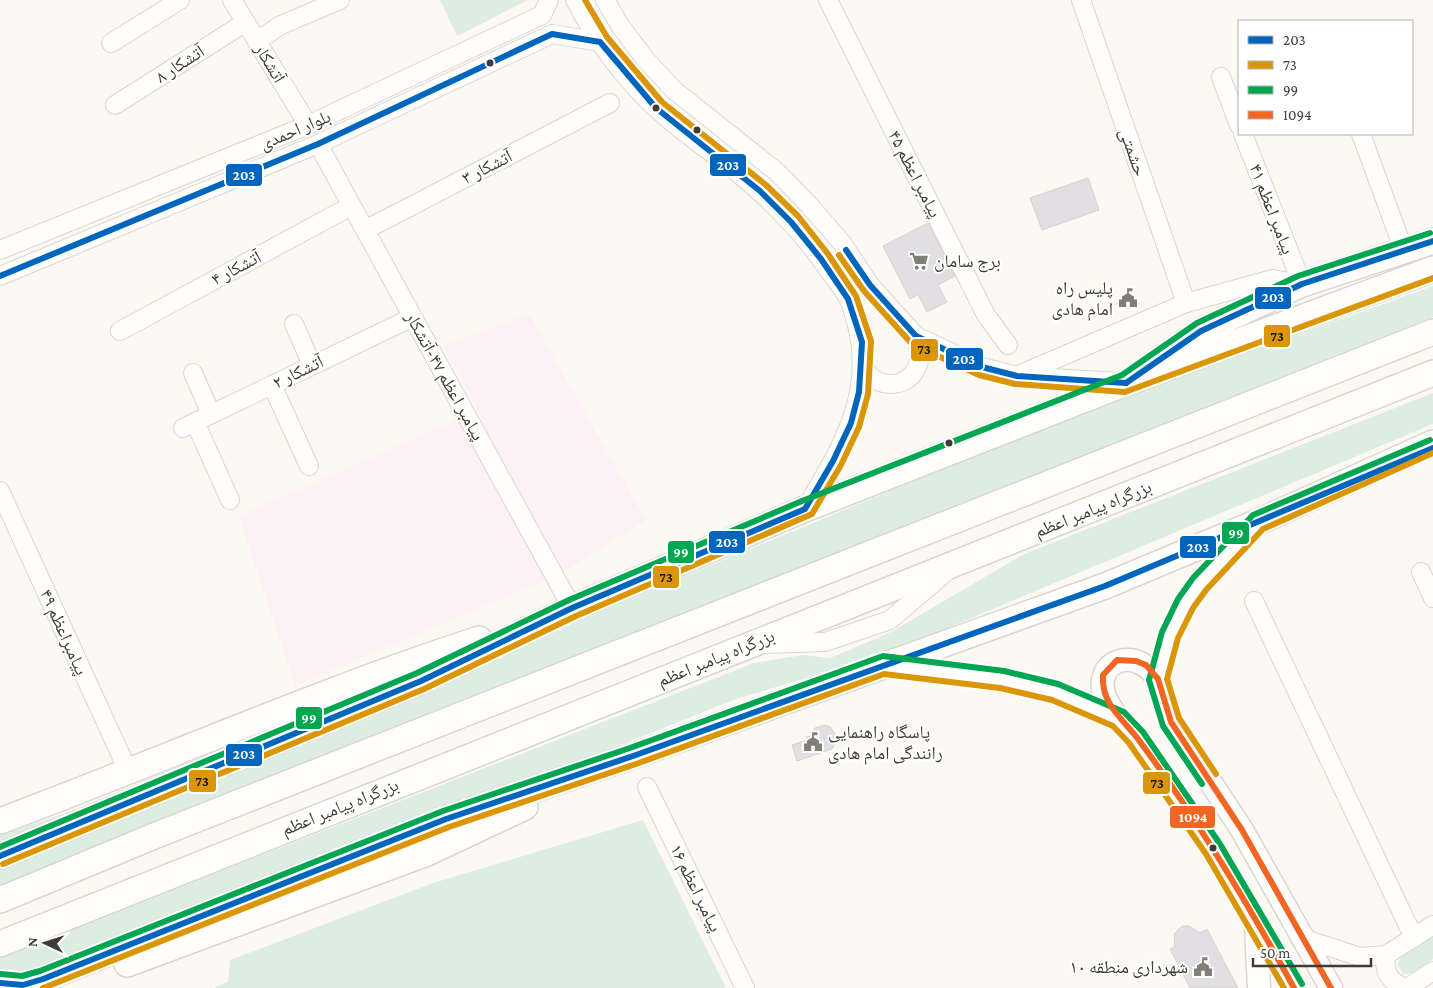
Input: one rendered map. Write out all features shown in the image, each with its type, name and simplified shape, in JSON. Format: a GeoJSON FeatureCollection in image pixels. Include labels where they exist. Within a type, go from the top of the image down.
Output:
{"type":"FeatureCollection","features":[{"type":"Feature","properties":{"kind":"highway"},"geometry":{"type":"LineString","coordinates":[[1126,383],[1201,331],[1302,284],[1433,241]]}},
{"type":"Feature","properties":{"kind":"highway"},"geometry":{"type":"LineString","coordinates":[[0,856],[421,682],[572,608],[805,509],[1126,383],[1433,269]]}},
{"type":"Feature","properties":{"kind":"highway"},"geometry":{"type":"LineString","coordinates":[[0,900],[154,836],[1433,332]]}},
{"type":"Feature","properties":{"kind":"highway","name":"بزرگراه پیامبر اعظم"},"geometry":{"type":"LineString","coordinates":[[0,944],[1433,373]]}},
{"type":"Feature","properties":{"kind":"highway"},"geometry":{"type":"LineString","coordinates":[[1392,464],[1433,443]]}},
{"type":"Feature","properties":{"kind":"highway"},"geometry":{"type":"LineString","coordinates":[[0,984],[23,985],[43,979],[446,819],[633,756],[1105,586],[1433,448]]}},
{"type":"Feature","properties":{"kind":"highway"},"geometry":{"type":"LineString","coordinates":[[0,821],[129,773],[404,664],[572,608]]}},
{"type":"Feature","properties":{"kind":"highway"},"geometry":{"type":"LineString","coordinates":[[63,988],[427,853],[633,756]]}},
{"type":"Feature","properties":{"kind":"main road"},"geometry":{"type":"LineString","coordinates":[[1158,679],[1170,635],[1185,604],[1199,584],[1258,522]]}},
{"type":"Feature","properties":{"kind":"main road"},"geometry":{"type":"LineString","coordinates":[[1294,988],[1212,848],[1136,737],[1118,719],[1103,693],[1103,675],[1117,660],[1136,661],[1146,665],[1158,679],[1171,722],[1242,830],[1305,938],[1331,988]]}},
{"type":"Feature","properties":{"kind":"main road"},"geometry":{"type":"LineString","coordinates":[[883,665],[1009,681],[1055,692],[1118,719]]}},
{"type":"Feature","properties":{"kind":"main road"},"geometry":{"type":"LineString","coordinates":[[1256,922],[1259,988]]}},
{"type":"Feature","properties":{"kind":"street"},"geometry":{"type":"LineString","coordinates":[[112,43],[180,0]]}},
{"type":"Feature","properties":{"kind":"street","name":"آتشکار"},"geometry":{"type":"LineString","coordinates":[[232,0],[308,125]]}},
{"type":"Feature","properties":{"kind":"street"},"geometry":{"type":"LineString","coordinates":[[257,41],[280,25],[340,0]]}},
{"type":"Feature","properties":{"kind":"street"},"geometry":{"type":"LineString","coordinates":[[575,0],[600,42],[656,108],[760,192],[790,222],[821,259],[848,299],[862,342],[859,392],[851,423],[833,461],[805,509]]}},
{"type":"Feature","properties":{"kind":"street"},"geometry":{"type":"LineString","coordinates":[[605,0],[621,27],[646,60],[674,90],[777,172],[810,205],[842,244],[870,285],[916,336],[982,367],[1016,376],[1126,383]]}},
{"type":"Feature","properties":{"kind":"street","name":"پیامبر اعظم ۴۵"},"geometry":{"type":"LineString","coordinates":[[828,0],[986,315],[1008,345]]}},
{"type":"Feature","properties":{"kind":"street","name":"حشمتی"},"geometry":{"type":"LineString","coordinates":[[1081,0],[1186,303]]}},
{"type":"Feature","properties":{"kind":"street"},"geometry":{"type":"LineString","coordinates":[[546,7],[552,34],[600,42]]}},
{"type":"Feature","properties":{"kind":"street","name":"بلوار احمدی"},"geometry":{"type":"LineString","coordinates":[[0,250],[308,125],[546,7]]}},
{"type":"Feature","properties":{"kind":"street","name":"آتشکار ۸"},"geometry":{"type":"LineString","coordinates":[[115,105],[246,22]]}},
{"type":"Feature","properties":{"kind":"street","name":"بلوار احمدی"},"geometry":{"type":"LineString","coordinates":[[0,276],[318,144],[552,34]]}},
{"type":"Feature","properties":{"kind":"street"},"geometry":{"type":"LineString","coordinates":[[1221,77],[1238,122]]}},
{"type":"Feature","properties":{"kind":"street","name":"آتشکار ۳"},"geometry":{"type":"LineString","coordinates":[[365,230],[610,103]]}},
{"type":"Feature","properties":{"kind":"street","name":"پیامبر اعظم ۴۱"},"geometry":{"type":"LineString","coordinates":[[1243,135],[1302,284]]}},
{"type":"Feature","properties":{"kind":"street"},"geometry":{"type":"LineString","coordinates":[[1361,135],[1404,251]]}},
{"type":"Feature","properties":{"kind":"street","name":"پیامبر اعظم ۴۷-آتشکار"},"geometry":{"type":"LineString","coordinates":[[318,144],[572,608]]}},
{"type":"Feature","properties":{"kind":"street","name":"آتشکار ۴"},"geometry":{"type":"LineString","coordinates":[[120,331],[352,206]]}},
{"type":"Feature","properties":{"kind":"street"},"geometry":{"type":"LineString","coordinates":[[1016,376],[1186,303],[1273,279],[1302,284]]}},
{"type":"Feature","properties":{"kind":"street","name":"آتشکار ۲"},"geometry":{"type":"LineString","coordinates":[[230,500],[189,425],[413,317]]}},
{"type":"Feature","properties":{"kind":"street"},"geometry":{"type":"LineString","coordinates":[[294,324],[312,365]]}},
{"type":"Feature","properties":{"kind":"street"},"geometry":{"type":"LineString","coordinates":[[862,362],[869,375],[881,383],[895,384],[908,379],[917,367],[920,353],[916,336]]}},
{"type":"Feature","properties":{"kind":"street"},"geometry":{"type":"LineString","coordinates":[[193,373],[211,414]]}},
{"type":"Feature","properties":{"kind":"street"},"geometry":{"type":"LineString","coordinates":[[272,385],[309,466]]}},
{"type":"Feature","properties":{"kind":"street","name":"پیامبراعظم ۴۹"},"geometry":{"type":"LineString","coordinates":[[0,491],[129,773]]}},
{"type":"Feature","properties":{"kind":"street"},"geometry":{"type":"LineString","coordinates":[[1421,572],[1433,598]]}},
{"type":"Feature","properties":{"kind":"street"},"geometry":{"type":"LineString","coordinates":[[1254,601],[1414,938]]}},
{"type":"Feature","properties":{"kind":"street","name":"پیامبر اعظم ۱۶"},"geometry":{"type":"LineString","coordinates":[[647,787],[745,988]]}},
{"type":"Feature","properties":{"kind":"street"},"geometry":{"type":"LineString","coordinates":[[1305,938],[1360,957],[1386,954],[1433,925]]}},
{"type":"Feature","properties":{"kind":"street"},"geometry":{"type":"LineString","coordinates":[[1386,954],[1386,970],[1389,976],[1394,982],[1407,988],[1433,971]]}},
{"type":"Feature","properties":{"kind":"shaded area"},"geometry":{"type":"Polygon","coordinates":[[[440,0],[528,0],[457,36],[440,0]]]}},
{"type":"Feature","properties":{"kind":"shaded area"},"geometry":{"type":"Polygon","coordinates":[[[1433,286],[1433,317],[0,886],[0,835],[87,806],[103,825],[372,717],[566,625],[1059,421],[1433,286]]]}},
{"type":"Feature","properties":{"kind":"shaded area"},"geometry":{"type":"Polygon","coordinates":[[[529,314],[646,520],[561,574],[295,686],[239,516],[478,410],[443,346],[529,314]]]}},
{"type":"Feature","properties":{"kind":"shaded area"},"geometry":{"type":"Polygon","coordinates":[[[1433,393],[1433,424],[881,656],[736,699],[12,988],[0,988],[0,957],[754,663],[803,655],[830,658],[891,632],[1024,554],[1433,393]]]}},
{"type":"Feature","properties":{"kind":"shaded area"},"geometry":{"type":"Polygon","coordinates":[[[643,820],[726,988],[214,988],[228,982],[230,960],[433,883],[643,820]]]}},
{"type":"Feature","properties":{"kind":"shaded area"},"geometry":{"type":"Polygon","coordinates":[[[1433,934],[1433,959],[1412,973],[1403,974],[1397,965],[1402,956],[1433,934]]]}},
{"type":"Feature","properties":{"kind":"building"},"geometry":{"type":"Polygon","coordinates":[[[1088,178],[1099,210],[1042,230],[1030,198],[1088,178]]]}},
{"type":"Feature","properties":{"kind":"building","name":"برج سامان"},"geometry":{"type":"Polygon","coordinates":[[[928,223],[955,276],[938,285],[947,302],[927,312],[918,295],[910,299],[883,246],[928,223]]]}},
{"type":"Feature","properties":{"kind":"building"},"geometry":{"type":"Polygon","coordinates":[[[825,725],[830,727],[836,735],[837,740],[832,749],[797,761],[792,745],[807,740],[806,737],[811,736],[815,728],[825,725]]]}},
{"type":"Feature","properties":{"kind":"building","name":"شهرداری منطقه ۱۰"},"geometry":{"type":"Polygon","coordinates":[[[1182,926],[1189,926],[1200,933],[1207,929],[1238,988],[1190,988],[1170,949],[1175,947],[1174,934],[1182,926]]]}},
{"type":"Feature","properties":{"kind":"transit line","name":"73"},"geometry":{"type":"LineString","coordinates":[[3,864],[424,689],[576,616],[812,514],[841,465],[859,427],[868,394],[871,341],[856,296],[828,254],[798,216],[766,185],[662,102],[607,37],[585,0]]}},
{"type":"Feature","properties":{"kind":"transit line","name":"203"},"geometry":{"type":"LineString","coordinates":[[0,276],[318,144],[552,34],[600,42],[656,108],[760,191],[791,222],[821,259],[848,299],[862,342],[859,392],[851,423],[833,461],[805,509],[572,608],[421,681],[0,856]]}},
{"type":"Feature","properties":{"kind":"transit line","name":"99"},"geometry":{"type":"LineString","coordinates":[[0,847],[417,673],[569,600],[802,501],[1122,375],[1197,323],[1298,276],[1430,233]]}},
{"type":"Feature","properties":{"kind":"transit line","name":"203"},"geometry":{"type":"LineString","coordinates":[[1126,383],[1201,331],[1302,284],[1433,241]]}},
{"type":"Feature","properties":{"kind":"transit line","name":"203"},"geometry":{"type":"LineString","coordinates":[[846,250],[870,285],[916,336],[982,367],[1017,376],[1126,383]]}},
{"type":"Feature","properties":{"kind":"transit line","name":"73"},"geometry":{"type":"LineString","coordinates":[[839,255],[864,291],[912,344],[979,375],[1015,384],[1125,392],[1433,278]]}},
{"type":"Feature","properties":{"kind":"transit line","name":"99"},"geometry":{"type":"LineString","coordinates":[[1202,784],[1163,726],[1149,680],[1162,632],[1178,599],[1193,578],[1253,515],[1430,440]]}},
{"type":"Feature","properties":{"kind":"transit line","name":"203"},"geometry":{"type":"LineString","coordinates":[[0,983],[23,985],[43,979],[446,819],[633,756],[1105,586],[1433,448]]}},
{"type":"Feature","properties":{"kind":"transit line","name":"73"},"geometry":{"type":"LineString","coordinates":[[1216,774],[1179,718],[1167,679],[1178,638],[1193,608],[1206,590],[1263,529],[1433,453]]}},
{"type":"Feature","properties":{"kind":"transit line","name":"99"},"geometry":{"type":"LineString","coordinates":[[1,974],[22,976],[40,971],[443,811],[630,748],[883,656],[1004,671],[1058,684],[1124,712],[1143,732],[1220,844],[1302,984]]}},
{"type":"Feature","properties":{"kind":"transit line","name":"1094"},"geometry":{"type":"LineString","coordinates":[[1294,988],[1240,892],[1181,799],[1109,702],[1105,694],[1103,675],[1117,660],[1136,661],[1146,665],[1158,679],[1171,722],[1242,830],[1331,988]]}},
{"type":"Feature","properties":{"kind":"transit line","name":"73"},"geometry":{"type":"LineString","coordinates":[[43,988],[449,827],[636,764],[884,674],[1000,688],[1052,700],[1113,726],[1129,743],[1206,854],[1284,988]]}},
{"type":"Feature","properties":{"kind":"place","name":"برج سامان"},"geometry":{"type":"Point","coordinates":[919,261]}},
{"type":"Feature","properties":{"kind":"place","name":"پلیس راه امام هادی"},"geometry":{"type":"Point","coordinates":[1128,298]}},
{"type":"Feature","properties":{"kind":"place","name":"پاسگاه راهنمایی رانندگی امام هادی"},"geometry":{"type":"Point","coordinates":[813,742]}},
{"type":"Feature","properties":{"kind":"place","name":"شهرداری منطقه ۱۰"},"geometry":{"type":"Point","coordinates":[1203,967]}}]}
